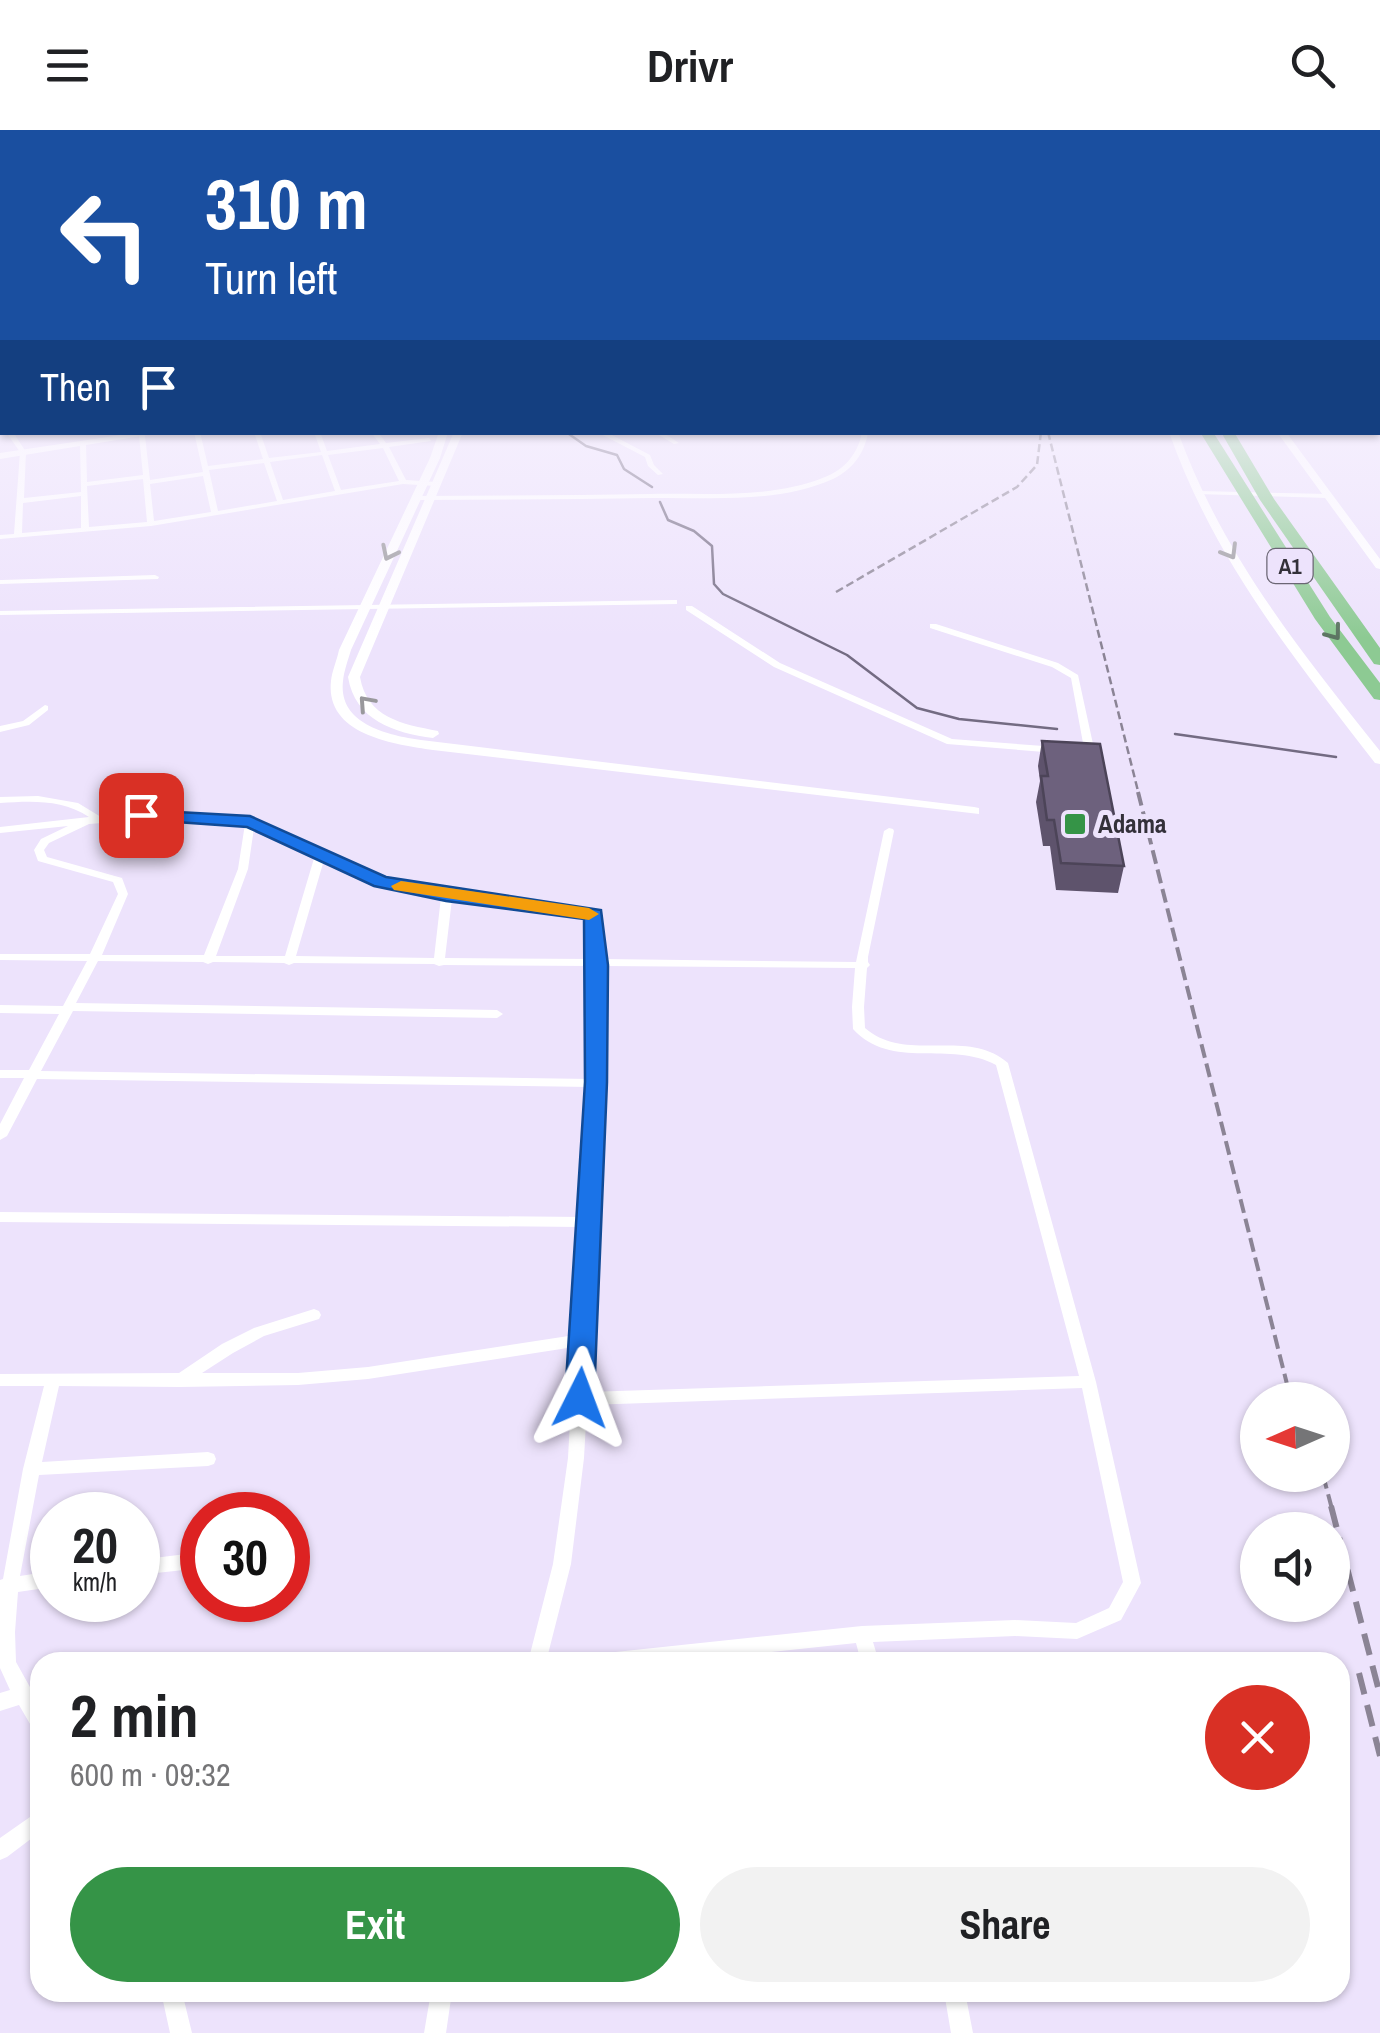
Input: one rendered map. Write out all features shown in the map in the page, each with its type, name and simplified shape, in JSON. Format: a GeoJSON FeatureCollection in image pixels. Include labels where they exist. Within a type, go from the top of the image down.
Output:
{"type":"FeatureCollection","features":[{"type":"Feature","properties":{"kind":"highway","name":"A1"},"geometry":{"type":"LineString","coordinates":[[1224,461],[1323,618],[1380,695]]}},
{"type":"Feature","properties":{"kind":"highway","name":"A1"},"geometry":{"type":"LineString","coordinates":[[1244,461],[1266,500],[1380,660]]}},
{"type":"Feature","properties":{"kind":"main road"},"geometry":{"type":"LineString","coordinates":[[435,461],[426,491],[354,676],[354,694],[366,709],[418,733],[974,808],[399,741],[350,718],[339,706],[335,680],[362,609],[426,491],[443,461]]}},
{"type":"Feature","properties":{"kind":"main road"},"geometry":{"type":"LineString","coordinates":[[1185,461],[1264,610],[1380,760]]}},
{"type":"Feature","properties":{"kind":"main road"},"geometry":{"type":"LineString","coordinates":[[1302,461],[1380,566]]}},
{"type":"Feature","properties":{"kind":"street"},"geometry":{"type":"LineString","coordinates":[[18,536],[22,461]]}},
{"type":"Feature","properties":{"kind":"street"},"geometry":{"type":"LineString","coordinates":[[83,461],[85,530]]}},
{"type":"Feature","properties":{"kind":"street"},"geometry":{"type":"LineString","coordinates":[[145,461],[151,524]]}},
{"type":"Feature","properties":{"kind":"street"},"geometry":{"type":"LineString","coordinates":[[204,461],[215,514]]}},
{"type":"Feature","properties":{"kind":"street"},"geometry":{"type":"LineString","coordinates":[[84,484],[147,479],[262,461]]}},
{"type":"Feature","properties":{"kind":"street"},"geometry":{"type":"LineString","coordinates":[[266,461],[281,503]]}},
{"type":"Feature","properties":{"kind":"street"},"geometry":{"type":"LineString","coordinates":[[327,461],[339,493]]}},
{"type":"Feature","properties":{"kind":"street"},"geometry":{"type":"LineString","coordinates":[[392,461],[403,482]]}},
{"type":"Feature","properties":{"kind":"street"},"geometry":{"type":"LineString","coordinates":[[649,461],[660,474]]}},
{"type":"Feature","properties":{"kind":"street"},"geometry":{"type":"LineString","coordinates":[[0,537],[151,524],[403,482],[426,491],[628,496],[770,490],[832,476],[853,461]]}},
{"type":"Feature","properties":{"kind":"street"},"geometry":{"type":"LineString","coordinates":[[1199,492],[1328,496]]}},
{"type":"Feature","properties":{"kind":"street"},"geometry":{"type":"LineString","coordinates":[[20,501],[84,494]]}},
{"type":"Feature","properties":{"kind":"street"},"geometry":{"type":"LineString","coordinates":[[2,582],[154,578]]}},
{"type":"Feature","properties":{"kind":"street"},"geometry":{"type":"LineString","coordinates":[[0,614],[674,602]]}},
{"type":"Feature","properties":{"kind":"street"},"geometry":{"type":"LineString","coordinates":[[690,608],[776,665],[950,742],[1072,750],[1088,744],[1075,677],[1067,670],[933,626]]}},
{"type":"Feature","properties":{"kind":"street"},"geometry":{"type":"LineString","coordinates":[[0,729],[26,722],[45,708]]}},
{"type":"Feature","properties":{"kind":"street"},"geometry":{"type":"LineString","coordinates":[[0,800],[61,802],[84,808],[96,817]]}},
{"type":"Feature","properties":{"kind":"street"},"geometry":{"type":"LineString","coordinates":[[1,1133],[94,959],[123,894],[123,886],[103,874],[42,860],[39,850],[45,841],[96,817]]}},
{"type":"Feature","properties":{"kind":"street"},"geometry":{"type":"LineString","coordinates":[[0,830],[96,817],[228,817],[250,822],[381,882],[446,895],[594,914],[598,965],[596,1082],[576,1458],[562,1564],[540,1652]]}},
{"type":"Feature","properties":{"kind":"street"},"geometry":{"type":"LineString","coordinates":[[208,960],[243,868],[250,822]]}},
{"type":"Feature","properties":{"kind":"street"},"geometry":{"type":"LineString","coordinates":[[697,1652],[862,1634],[1015,1628],[1078,1630],[1115,1614],[1132,1583],[1088,1382],[1002,1063],[992,1055],[892,1046],[864,1037],[857,1012],[889,831]]}},
{"type":"Feature","properties":{"kind":"street"},"geometry":{"type":"LineString","coordinates":[[290,962],[320,855]]}},
{"type":"Feature","properties":{"kind":"street"},"geometry":{"type":"LineString","coordinates":[[439,964],[446,895]]}},
{"type":"Feature","properties":{"kind":"street"},"geometry":{"type":"LineString","coordinates":[[0,957],[864,965]]}},
{"type":"Feature","properties":{"kind":"street"},"geometry":{"type":"LineString","coordinates":[[0,1008],[497,1014]]}},
{"type":"Feature","properties":{"kind":"street"},"geometry":{"type":"LineString","coordinates":[[0,1074],[596,1082]]}},
{"type":"Feature","properties":{"kind":"street"},"geometry":{"type":"LineString","coordinates":[[0,1218],[591,1222]]}},
{"type":"Feature","properties":{"kind":"street"},"geometry":{"type":"LineString","coordinates":[[178,1382],[237,1339],[314,1315]]}},
{"type":"Feature","properties":{"kind":"street"},"geometry":{"type":"LineString","coordinates":[[0,1380],[178,1382],[368,1374],[583,1340]]}},
{"type":"Feature","properties":{"kind":"street"},"geometry":{"type":"LineString","coordinates":[[30,1704],[7,1662],[3,1607],[53,1381]]}},
{"type":"Feature","properties":{"kind":"street"},"geometry":{"type":"LineString","coordinates":[[580,1398],[1088,1382]]}},
{"type":"Feature","properties":{"kind":"street"},"geometry":{"type":"LineString","coordinates":[[31,1469],[208,1459]]}},
{"type":"Feature","properties":{"kind":"street"},"geometry":{"type":"LineString","coordinates":[[6,1586],[30,1583]]}},
{"type":"Feature","properties":{"kind":"street"},"geometry":{"type":"LineString","coordinates":[[862,1634],[867,1652]]}},
{"type":"Feature","properties":{"kind":"street"},"geometry":{"type":"LineString","coordinates":[[0,1702],[25,1695]]}},
{"type":"Feature","properties":{"kind":"street"},"geometry":{"type":"LineString","coordinates":[[0,1850],[30,1828]]}},
{"type":"Feature","properties":{"kind":"street"},"geometry":{"type":"LineString","coordinates":[[173,2002],[181,2033]]}},
{"type":"Feature","properties":{"kind":"street"},"geometry":{"type":"LineString","coordinates":[[435,2033],[440,2002]]}},
{"type":"Feature","properties":{"kind":"street"},"geometry":{"type":"LineString","coordinates":[[956,2002],[962,2033]]}},
{"type":"Feature","properties":{"kind":"building"},"geometry":{"type":"Polygon","coordinates":[[[1042,741],[1100,744],[1124,866],[1061,863],[1054,820],[1047,820],[1041,776],[1048,776],[1042,741]]]}},
{"type":"Feature","properties":{"kind":"waterway"},"geometry":{"type":"LineString","coordinates":[[620,461],[624,469],[652,487]]}},
{"type":"Feature","properties":{"kind":"waterway"},"geometry":{"type":"LineString","coordinates":[[660,502],[668,520],[694,531],[712,546],[714,584],[723,594],[847,655],[917,708],[959,719],[1057,729]]}},
{"type":"Feature","properties":{"kind":"waterway"},"geometry":{"type":"LineString","coordinates":[[1175,734],[1336,757]]}},
{"type":"Feature","properties":{"kind":"railway"},"geometry":{"type":"LineString","coordinates":[[836,592],[1017,487],[1038,461]]}},
{"type":"Feature","properties":{"kind":"railway"},"geometry":{"type":"LineString","coordinates":[[1055,461],[1139,795]]}},
{"type":"Feature","properties":{"kind":"railway"},"geometry":{"type":"LineString","coordinates":[[1138,792],[1286,1382]]}},
{"type":"Feature","properties":{"kind":"railway"},"geometry":{"type":"LineString","coordinates":[[1328,1492],[1332,1509]]}},
{"type":"Feature","properties":{"kind":"railway"},"geometry":{"type":"LineString","coordinates":[[1331,1506],[1380,1695]]}},
{"type":"Feature","properties":{"kind":"railway"},"geometry":{"type":"LineString","coordinates":[[1359,1673],[1380,1756]]}},
{"type":"Feature","properties":{"kind":"slow traffic"},"geometry":{"type":"LineString","coordinates":[[401,886],[589,914]]}},
{"type":"Feature","properties":{"kind":"place","name":"Adama"},"geometry":{"type":"Point","coordinates":[1075,824]}},
{"type":"Feature","properties":{"kind":"route"},"geometry":{"type":"LineString","coordinates":[[141,815],[228,817],[250,822],[381,882],[446,895],[594,914],[598,965],[596,1082],[580,1398]]}}]}
